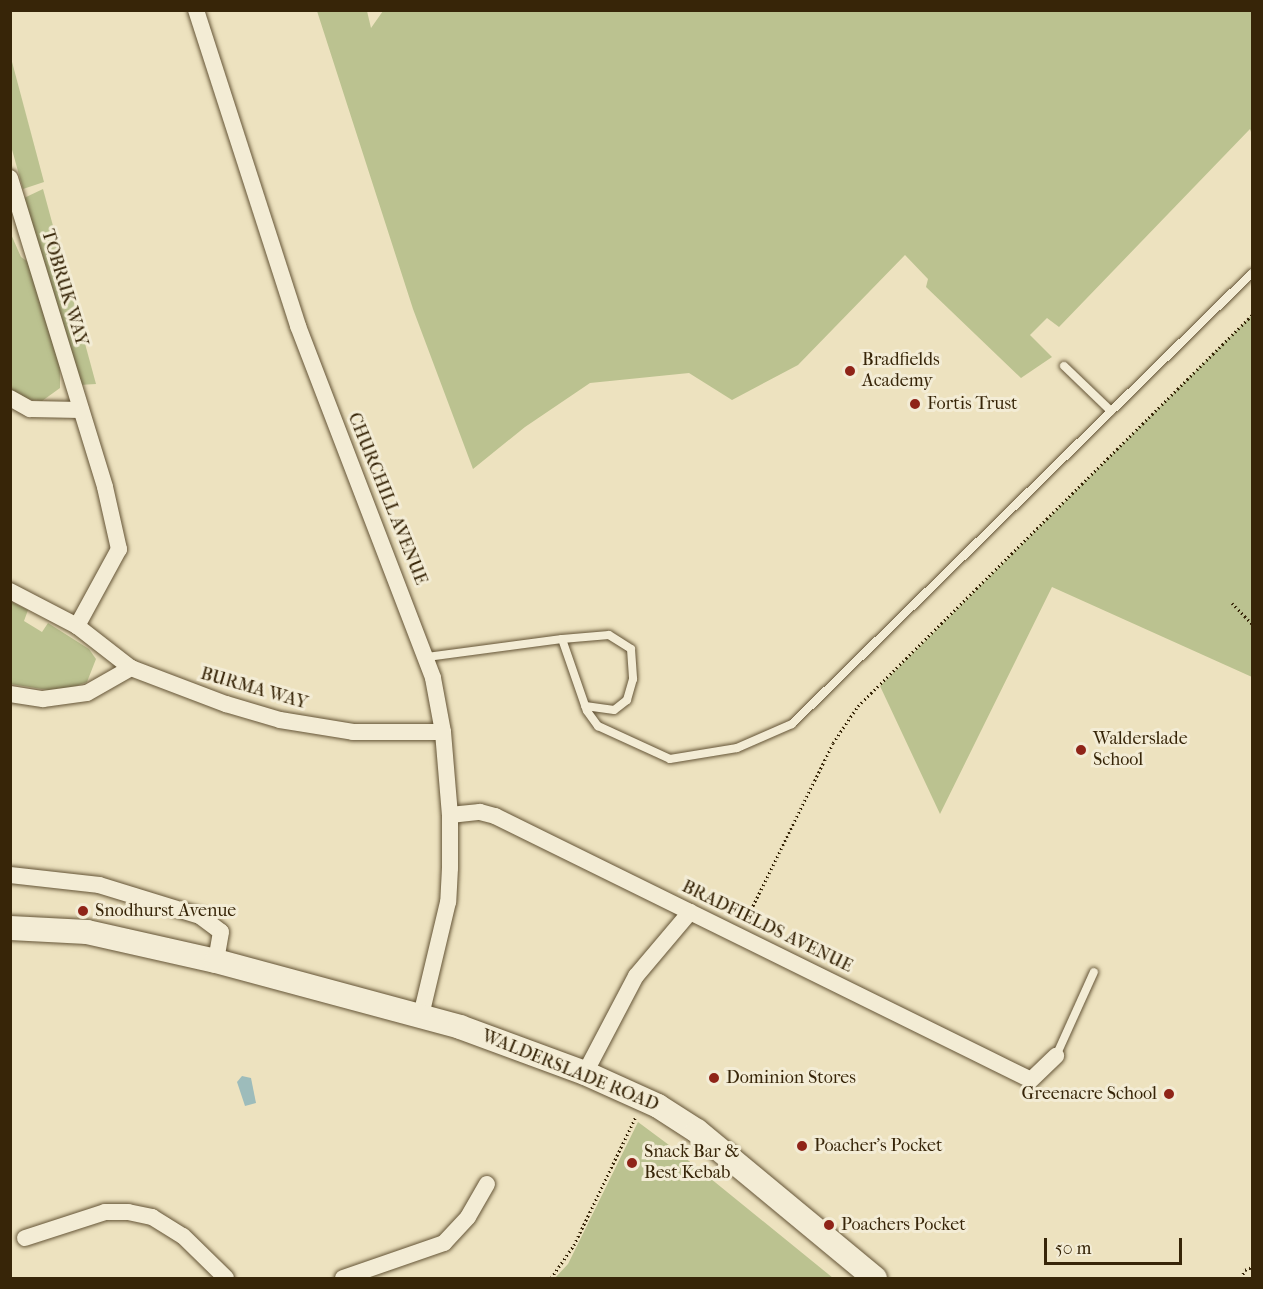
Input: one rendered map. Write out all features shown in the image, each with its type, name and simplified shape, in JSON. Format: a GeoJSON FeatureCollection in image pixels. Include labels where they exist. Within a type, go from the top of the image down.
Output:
{"type":"FeatureCollection","features":[{"type":"Feature","properties":{"kind":"street","name":"CHURCHILL AVENUE"},"geometry":{"type":"LineString","coordinates":[[196,10],[298,326],[428,657],[443,732],[450,814],[448,902],[421,1015]]}},
{"type":"Feature","properties":{"kind":"street","name":"TOBRUK WAY"},"geometry":{"type":"LineString","coordinates":[[10,178],[81,410],[119,549],[77,626]]}},
{"type":"Feature","properties":{"kind":"street"},"geometry":{"type":"LineString","coordinates":[[10,398],[30,409],[81,410]]}},
{"type":"Feature","properties":{"kind":"street","name":"BURMA WAY"},"geometry":{"type":"LineString","coordinates":[[10,591],[77,626],[131,668],[280,720],[353,732],[443,732]]}},
{"type":"Feature","properties":{"kind":"street"},"geometry":{"type":"LineString","coordinates":[[10,694],[43,699],[87,693],[131,668]]}},
{"type":"Feature","properties":{"kind":"street","name":"BRADFIELDS AVENUE"},"geometry":{"type":"LineString","coordinates":[[450,814],[480,812],[495,816],[1031,1080],[1056,1056]]}},
{"type":"Feature","properties":{"kind":"street"},"geometry":{"type":"LineString","coordinates":[[10,875],[99,885],[200,916],[221,932],[216,961]]}},
{"type":"Feature","properties":{"kind":"street"},"geometry":{"type":"LineString","coordinates":[[585,1073],[636,976],[690,912]]}},
{"type":"Feature","properties":{"kind":"street","name":"WALDERSLADE ROAD"},"geometry":{"type":"LineString","coordinates":[[10,928],[87,932],[216,961],[421,1015],[585,1073],[643,1100],[697,1131],[875,1278]]}},
{"type":"Feature","properties":{"kind":"street"},"geometry":{"type":"LineString","coordinates":[[343,1278],[444,1243],[468,1217],[487,1184]]}},
{"type":"Feature","properties":{"kind":"street"},"geometry":{"type":"LineString","coordinates":[[25,1238],[105,1212],[128,1212],[152,1217],[183,1236],[226,1278]]}},
{"type":"Feature","properties":{"kind":"lane"},"geometry":{"type":"LineString","coordinates":[[562,639],[585,706],[597,726],[670,759],[737,748],[792,724],[1252,273]]}},
{"type":"Feature","properties":{"kind":"lane"},"geometry":{"type":"LineString","coordinates":[[1064,366],[1111,411]]}},
{"type":"Feature","properties":{"kind":"lane"},"geometry":{"type":"LineString","coordinates":[[428,657],[609,634],[632,649],[633,679],[627,700],[614,710],[585,706]]}},
{"type":"Feature","properties":{"kind":"lane"},"geometry":{"type":"LineString","coordinates":[[1056,1056],[1094,972]]}},
{"type":"Feature","properties":{"kind":"path"},"geometry":{"type":"LineString","coordinates":[[739,935],[828,753],[858,706],[1252,315]]}},
{"type":"Feature","properties":{"kind":"path"},"geometry":{"type":"LineString","coordinates":[[1232,603],[1252,624]]}},
{"type":"Feature","properties":{"kind":"path"},"geometry":{"type":"LineString","coordinates":[[551,1278],[574,1245],[643,1100]]}},
{"type":"Feature","properties":{"kind":"path"},"geometry":{"type":"LineString","coordinates":[[1241,1278],[1245,1270],[1252,1267]]}},
{"type":"Feature","properties":{"kind":"green space"},"geometry":{"type":"Polygon","coordinates":[[[317,11],[367,11],[371,28],[383,11],[1252,11],[1252,135],[1250,129],[1059,327],[1047,318],[1030,335],[1052,357],[1021,378],[926,287],[928,279],[905,255],[798,365],[732,400],[689,373],[590,383],[525,427],[473,469],[413,309],[317,11]]]}},
{"type":"Feature","properties":{"kind":"green space"},"geometry":{"type":"Polygon","coordinates":[[[11,58],[44,182],[23,189],[11,146],[11,58]]]}},
{"type":"Feature","properties":{"kind":"green space"},"geometry":{"type":"Polygon","coordinates":[[[43,189],[96,384],[79,385],[24,198],[43,189]]]}},
{"type":"Feature","properties":{"kind":"green space"},"geometry":{"type":"Polygon","coordinates":[[[10,232],[21,257],[28,262],[60,367],[60,388],[42,401],[24,399],[11,390],[10,232]]]}},
{"type":"Feature","properties":{"kind":"green space"},"geometry":{"type":"Polygon","coordinates":[[[1252,315],[1252,677],[1052,587],[940,814],[880,686],[1252,315]]]}},
{"type":"Feature","properties":{"kind":"green space"},"geometry":{"type":"Polygon","coordinates":[[[10,601],[28,610],[24,621],[42,632],[48,623],[89,649],[96,659],[87,682],[60,692],[11,684],[10,601]]]}},
{"type":"Feature","properties":{"kind":"green space"},"geometry":{"type":"Polygon","coordinates":[[[638,1122],[833,1278],[555,1278],[568,1264],[638,1122]]]}},
{"type":"Feature","properties":{"kind":"water"},"geometry":{"type":"Polygon","coordinates":[[[242,1076],[251,1078],[256,1103],[245,1106],[237,1082],[242,1076]]]}},
{"type":"Feature","properties":{"kind":"place","name":"Bradfields Academy"},"geometry":{"type":"Point","coordinates":[850,371]}},
{"type":"Feature","properties":{"kind":"place","name":"Fortis Trust"},"geometry":{"type":"Point","coordinates":[915,404]}},
{"type":"Feature","properties":{"kind":"place","name":"Walderslade School"},"geometry":{"type":"Point","coordinates":[1081,750]}},
{"type":"Feature","properties":{"kind":"place","name":"Snodhurst Avenue"},"geometry":{"type":"Point","coordinates":[83,911]}},
{"type":"Feature","properties":{"kind":"place","name":"Dominion Stores"},"geometry":{"type":"Point","coordinates":[714,1078]}},
{"type":"Feature","properties":{"kind":"place","name":"Greenacre School"},"geometry":{"type":"Point","coordinates":[1169,1094]}},
{"type":"Feature","properties":{"kind":"place","name":"Poacher's Pocket"},"geometry":{"type":"Point","coordinates":[802,1146]}},
{"type":"Feature","properties":{"kind":"place","name":"Snack Bar & Best Kebab"},"geometry":{"type":"Point","coordinates":[632,1163]}},
{"type":"Feature","properties":{"kind":"place","name":"Poachers Pocket"},"geometry":{"type":"Point","coordinates":[829,1225]}}]}
